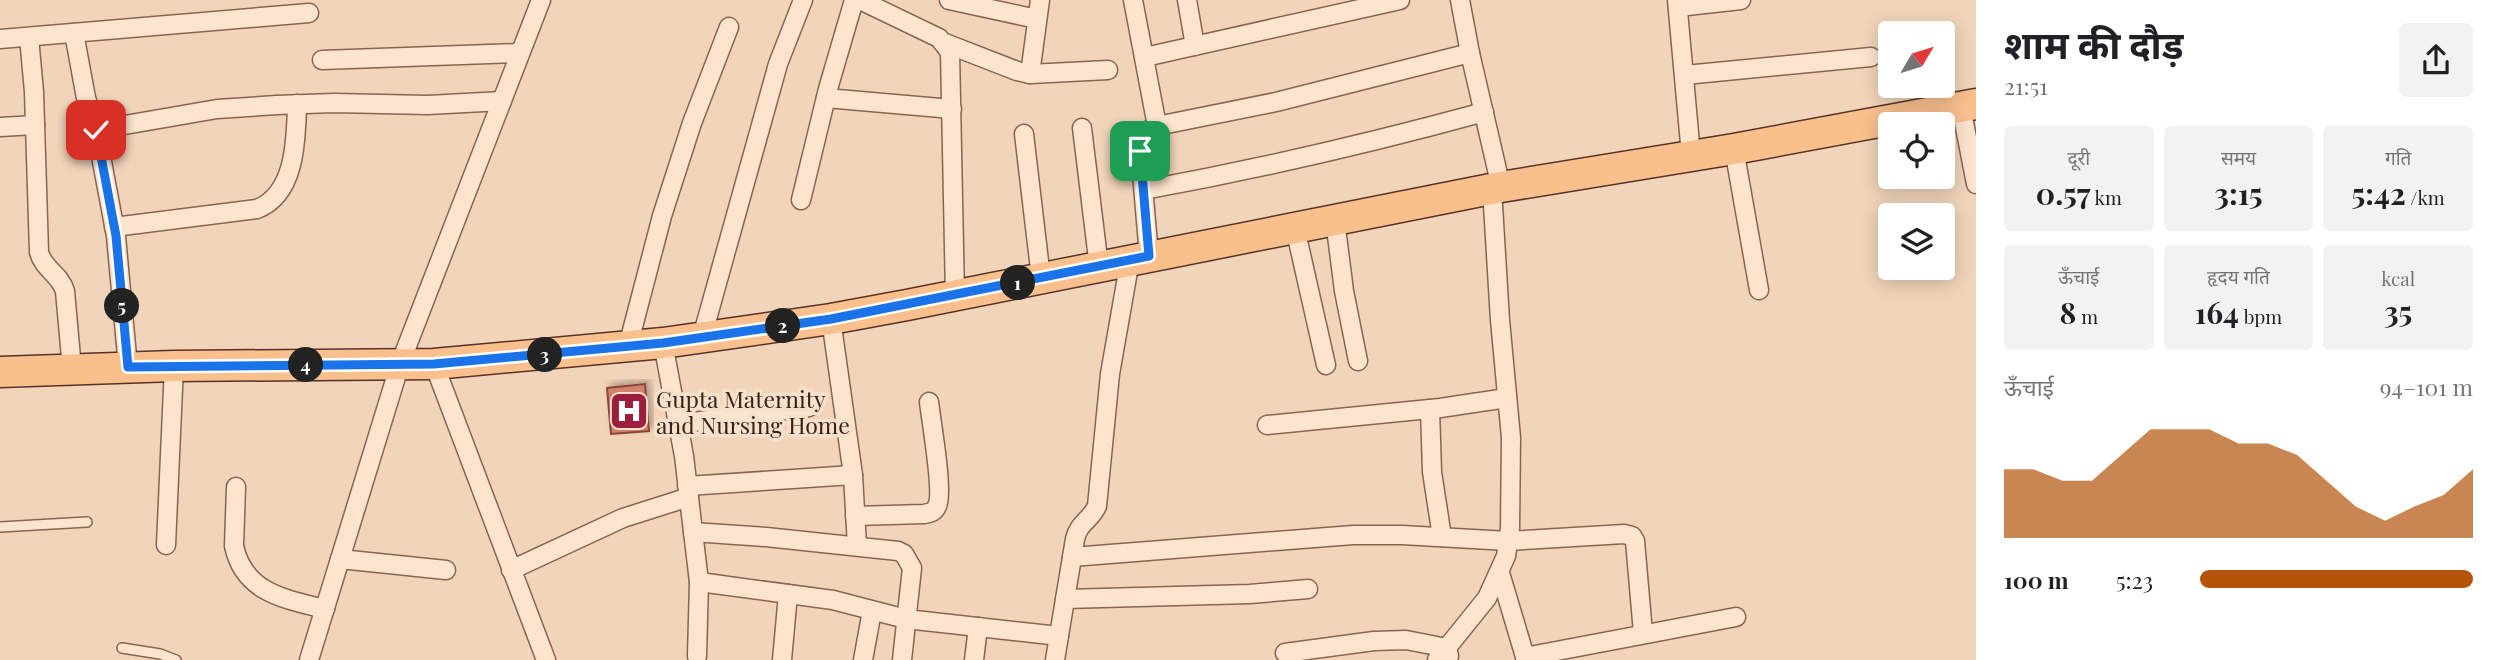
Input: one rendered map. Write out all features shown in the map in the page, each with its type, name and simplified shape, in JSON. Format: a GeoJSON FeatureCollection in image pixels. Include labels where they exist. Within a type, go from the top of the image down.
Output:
{"type":"FeatureCollection","features":[{"type":"Feature","properties":{"kind":"main road"},"geometry":{"type":"LineString","coordinates":[[0,372],[174,366],[434,364],[663,343],[831,319],[1497,188],[1734,149],[1969,106]]}},
{"type":"Feature","properties":{"kind":"street"},"geometry":{"type":"LineString","coordinates":[[309,660],[400,364],[541,0]]}},
{"type":"Feature","properties":{"kind":"street"},"geometry":{"type":"LineString","coordinates":[[702,337],[778,64],[803,0]]}},
{"type":"Feature","properties":{"kind":"street"},"geometry":{"type":"LineString","coordinates":[[801,200],[853,0]]}},
{"type":"Feature","properties":{"kind":"street"},"geometry":{"type":"LineString","coordinates":[[860,0],[890,6],[945,43],[1017,71],[1030,74],[1108,69]]}},
{"type":"Feature","properties":{"kind":"street"},"geometry":{"type":"LineString","coordinates":[[949,0],[1037,19]]}},
{"type":"Feature","properties":{"kind":"street"},"geometry":{"type":"LineString","coordinates":[[1030,74],[1040,0]]}},
{"type":"Feature","properties":{"kind":"street"},"geometry":{"type":"LineString","coordinates":[[1133,0],[1157,125]]}},
{"type":"Feature","properties":{"kind":"street"},"geometry":{"type":"LineString","coordinates":[[1187,0],[1195,46]]}},
{"type":"Feature","properties":{"kind":"street"},"geometry":{"type":"LineString","coordinates":[[1145,57],[1400,0]]}},
{"type":"Feature","properties":{"kind":"street"},"geometry":{"type":"LineString","coordinates":[[1285,653],[1374,641],[1406,640],[1445,656],[1487,598],[1506,556],[1511,438],[1500,320],[1497,188],[1460,0]]}},
{"type":"Feature","properties":{"kind":"street"},"geometry":{"type":"LineString","coordinates":[[1691,155],[1677,3],[1741,0]]}},
{"type":"Feature","properties":{"kind":"street"},"geometry":{"type":"LineString","coordinates":[[0,39],[309,13]]}},
{"type":"Feature","properties":{"kind":"street"},"geometry":{"type":"LineString","coordinates":[[628,346],[662,216],[692,123],[729,27]]}},
{"type":"Feature","properties":{"kind":"street"},"geometry":{"type":"LineString","coordinates":[[74,33],[114,227],[128,367]]}},
{"type":"Feature","properties":{"kind":"street"},"geometry":{"type":"LineString","coordinates":[[29,37],[39,252],[41,262],[62,282],[65,291],[72,369]]}},
{"type":"Feature","properties":{"kind":"street"},"geometry":{"type":"LineString","coordinates":[[945,43],[952,64],[955,296]]}},
{"type":"Feature","properties":{"kind":"street"},"geometry":{"type":"LineString","coordinates":[[322,60],[412,59],[520,53]]}},
{"type":"Feature","properties":{"kind":"street"},"geometry":{"type":"LineString","coordinates":[[1055,660],[1078,528],[1097,506],[1110,374],[1140,258],[1144,190],[1140,151],[1147,131],[1157,125],[1276,102],[1470,53]]}},
{"type":"Feature","properties":{"kind":"street"},"geometry":{"type":"LineString","coordinates":[[1685,75],[1871,57]]}},
{"type":"Feature","properties":{"kind":"street"},"geometry":{"type":"LineString","coordinates":[[826,98],[952,109]]}},
{"type":"Feature","properties":{"kind":"street"},"geometry":{"type":"LineString","coordinates":[[96,130],[217,109],[298,104],[428,105],[502,101]]}},
{"type":"Feature","properties":{"kind":"street"},"geometry":{"type":"LineString","coordinates":[[114,227],[264,206],[281,188],[292,163],[298,104]]}},
{"type":"Feature","properties":{"kind":"street"},"geometry":{"type":"LineString","coordinates":[[1969,106],[1976,184]]}},
{"type":"Feature","properties":{"kind":"street"},"geometry":{"type":"LineString","coordinates":[[1144,190],[1388,139],[1484,112]]}},
{"type":"Feature","properties":{"kind":"street"},"geometry":{"type":"LineString","coordinates":[[0,127],[35,125]]}},
{"type":"Feature","properties":{"kind":"street"},"geometry":{"type":"LineString","coordinates":[[1082,128],[1099,267]]}},
{"type":"Feature","properties":{"kind":"street"},"geometry":{"type":"LineString","coordinates":[[1024,134],[1041,278]]}},
{"type":"Feature","properties":{"kind":"street"},"geometry":{"type":"LineString","coordinates":[[1734,149],[1759,290]]}},
{"type":"Feature","properties":{"kind":"street"},"geometry":{"type":"LineString","coordinates":[[1335,220],[1344,291],[1358,361]]}},
{"type":"Feature","properties":{"kind":"street"},"geometry":{"type":"LineString","coordinates":[[1295,228],[1326,365]]}},
{"type":"Feature","properties":{"kind":"street"},"geometry":{"type":"LineString","coordinates":[[831,319],[853,475],[857,545]]}},
{"type":"Feature","properties":{"kind":"street"},"geometry":{"type":"LineString","coordinates":[[663,343],[678,424],[699,582],[698,656]]}},
{"type":"Feature","properties":{"kind":"street"},"geometry":{"type":"LineString","coordinates":[[434,364],[546,660]]}},
{"type":"Feature","properties":{"kind":"street"},"geometry":{"type":"LineString","coordinates":[[166,545],[174,366]]}},
{"type":"Feature","properties":{"kind":"street"},"geometry":{"type":"LineString","coordinates":[[1267,425],[1430,409],[1507,398]]}},
{"type":"Feature","properties":{"kind":"street"},"geometry":{"type":"LineString","coordinates":[[855,516],[925,514],[937,507],[939,490],[929,402]]}},
{"type":"Feature","properties":{"kind":"street"},"geometry":{"type":"LineString","coordinates":[[678,424],[809,407]]}},
{"type":"Feature","properties":{"kind":"street"},"geometry":{"type":"LineString","coordinates":[[1430,409],[1433,472],[1442,537]]}},
{"type":"Feature","properties":{"kind":"street"},"geometry":{"type":"LineString","coordinates":[[511,570],[688,491],[853,475]]}},
{"type":"Feature","properties":{"kind":"street"},"geometry":{"type":"LineString","coordinates":[[236,487],[234,546],[236,555],[249,576],[265,592],[325,609]]}},
{"type":"Feature","properties":{"kind":"street"},"geometry":{"type":"LineString","coordinates":[[693,532],[857,545],[898,551],[909,561],[912,568],[902,660]]}},
{"type":"Feature","properties":{"kind":"street"},"geometry":{"type":"LineString","coordinates":[[1072,557],[1353,535],[1508,541],[1613,534],[1632,536],[1635,541],[1643,633]]}},
{"type":"Feature","properties":{"kind":"street"},"geometry":{"type":"LineString","coordinates":[[340,559],[446,570]]}},
{"type":"Feature","properties":{"kind":"street"},"geometry":{"type":"LineString","coordinates":[[1500,573],[1526,658],[1643,633],[1736,617]]}},
{"type":"Feature","properties":{"kind":"street"},"geometry":{"type":"LineString","coordinates":[[699,582],[833,600],[906,619],[1059,636]]}},
{"type":"Feature","properties":{"kind":"street"},"geometry":{"type":"LineString","coordinates":[[1065,599],[1250,594],[1308,589]]}},
{"type":"Feature","properties":{"kind":"street"},"geometry":{"type":"LineString","coordinates":[[782,660],[788,594]]}},
{"type":"Feature","properties":{"kind":"street"},"geometry":{"type":"LineString","coordinates":[[863,660],[872,611]]}},
{"type":"Feature","properties":{"kind":"street"},"geometry":{"type":"LineString","coordinates":[[974,660],[978,627]]}},
{"type":"Feature","properties":{"kind":"lane"},"geometry":{"type":"LineString","coordinates":[[0,527],[87,522]]}},
{"type":"Feature","properties":{"kind":"lane"},"geometry":{"type":"LineString","coordinates":[[122,648],[160,654],[176,660]]}},
{"type":"Feature","properties":{"kind":"building"},"geometry":{"type":"Polygon","coordinates":[[[645,384],[649,431],[611,434],[607,388],[645,384]]]}},
{"type":"Feature","properties":{"kind":"place","name":"Gupta Maternity and Nursing Home"},"geometry":{"type":"Point","coordinates":[629,411]}},
{"type":"Feature","properties":{"kind":"route"},"geometry":{"type":"LineString","coordinates":[[96,130],[116,236],[128,367],[434,364],[663,343],[831,319],[1149,256],[1140,151]]}}]}
